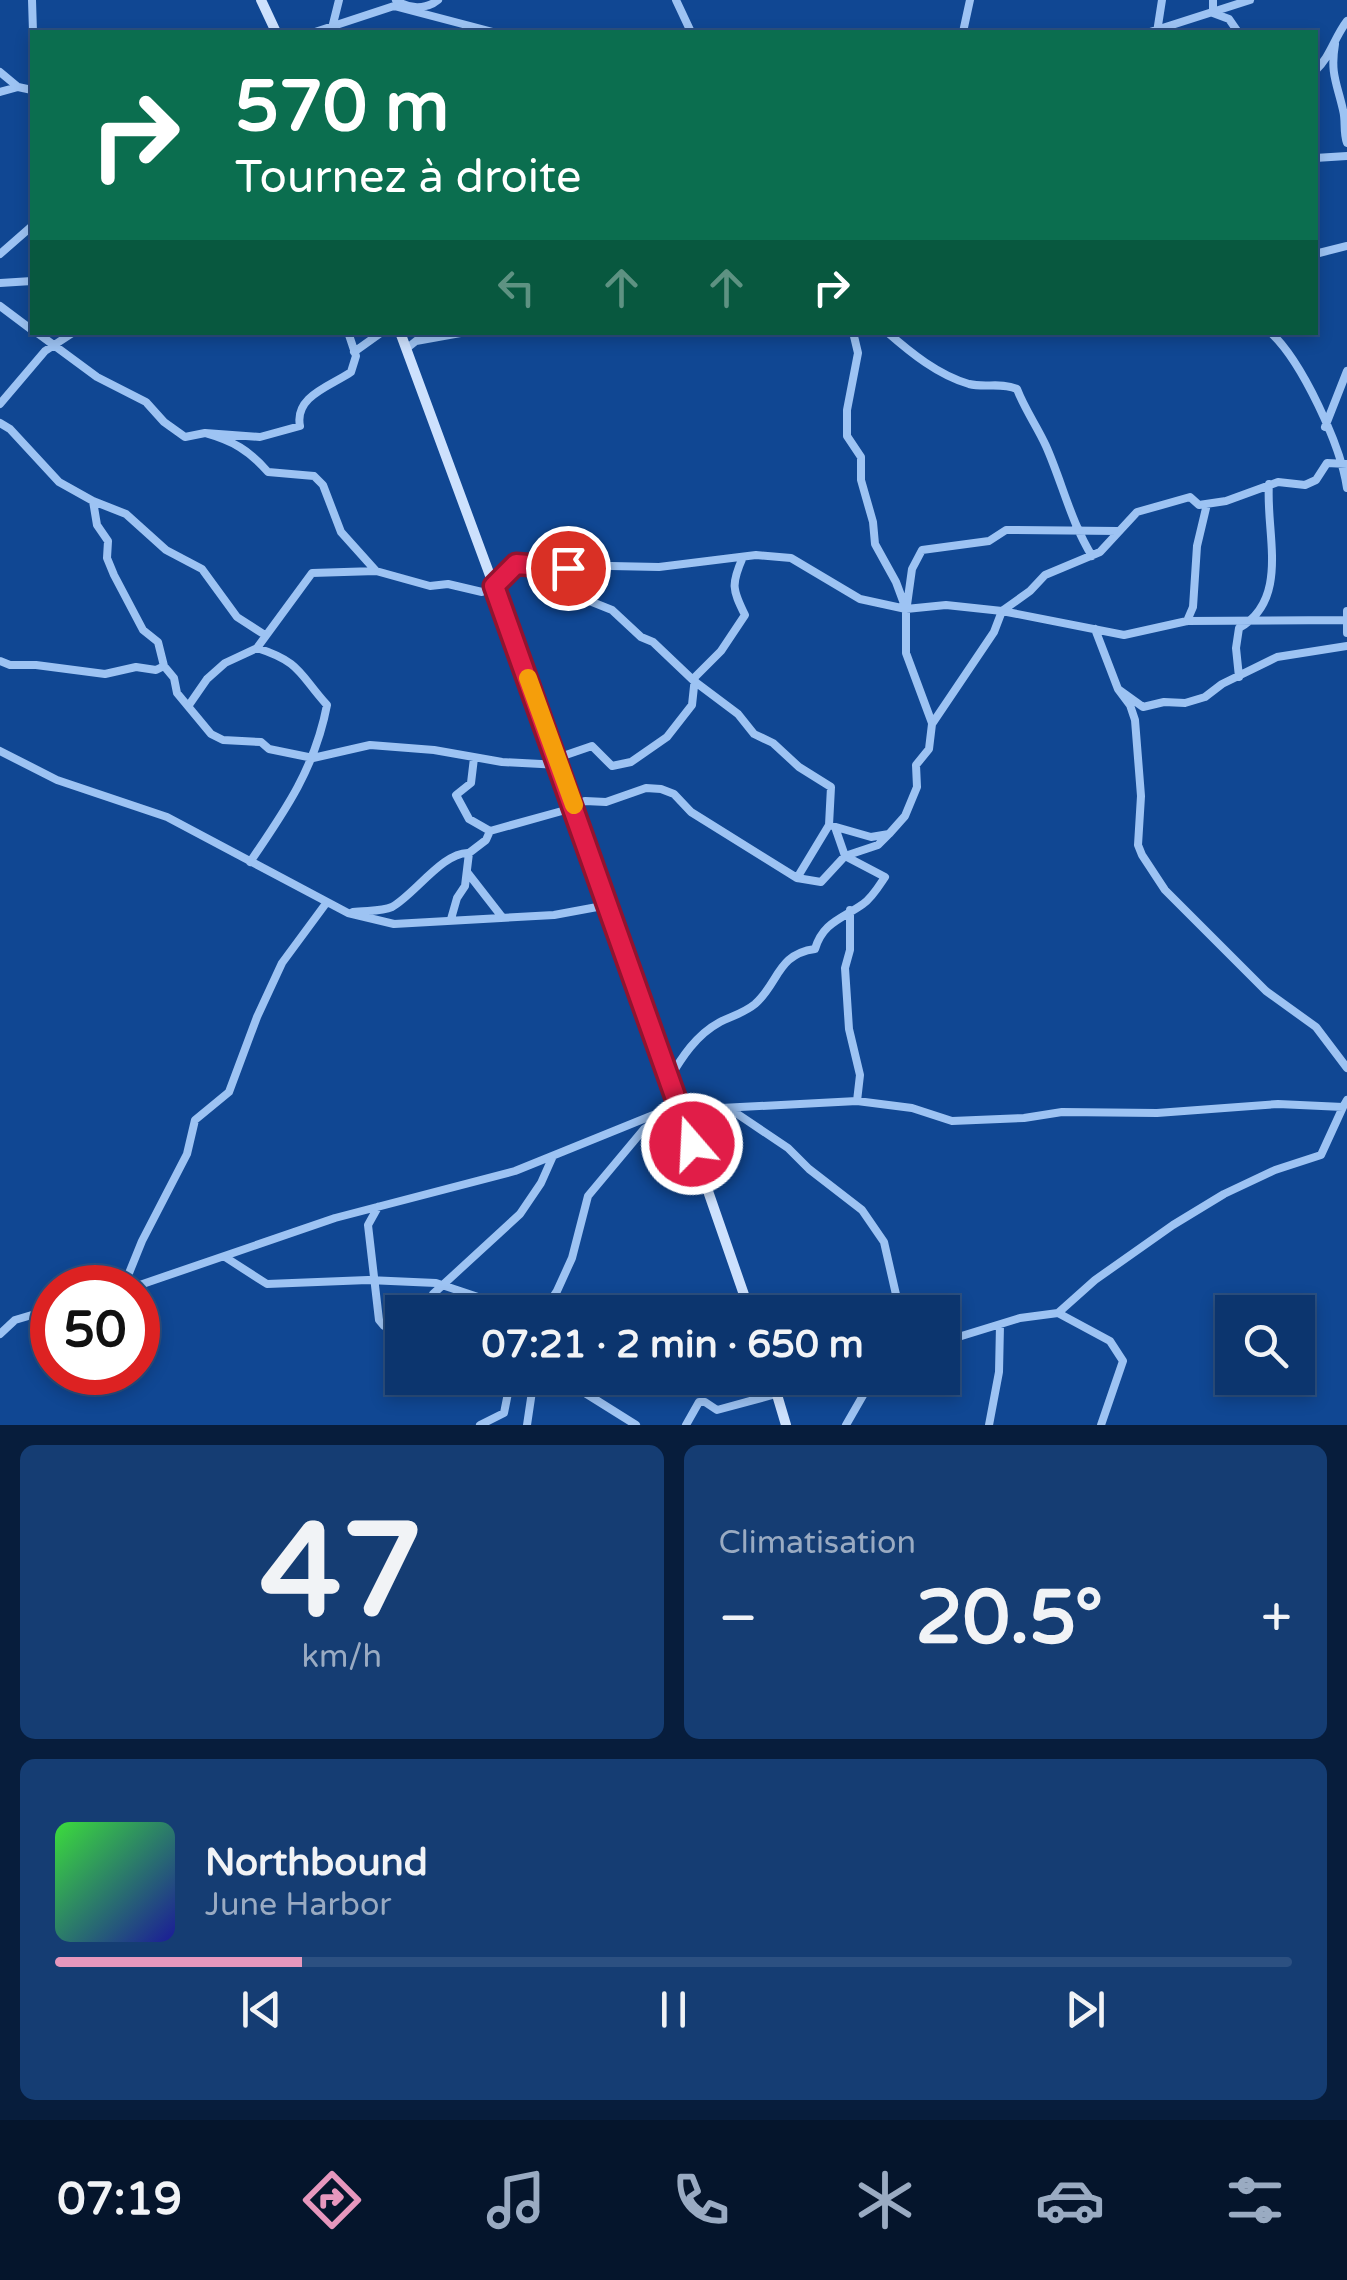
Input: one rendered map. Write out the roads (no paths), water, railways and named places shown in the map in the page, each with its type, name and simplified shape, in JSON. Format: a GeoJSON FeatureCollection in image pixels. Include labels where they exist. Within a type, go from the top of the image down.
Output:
{"type":"FeatureCollection","features":[{"type":"Feature","properties":{"kind":"main road"},"geometry":{"type":"LineString","coordinates":[[264,1],[275,30]]}},
{"type":"Feature","properties":{"kind":"main road"},"geometry":{"type":"LineString","coordinates":[[401,335],[559,761],[744,1295]]}},
{"type":"Feature","properties":{"kind":"main road"},"geometry":{"type":"LineString","coordinates":[[776,1395],[786,1425]]}},
{"type":"Feature","properties":{"kind":"street"},"geometry":{"type":"LineString","coordinates":[[32,0],[33,30]]}},
{"type":"Feature","properties":{"kind":"street"},"geometry":{"type":"LineString","coordinates":[[332,30],[340,0]]}},
{"type":"Feature","properties":{"kind":"street"},"geometry":{"type":"LineString","coordinates":[[396,0],[440,20],[484,30]]}},
{"type":"Feature","properties":{"kind":"street"},"geometry":{"type":"LineString","coordinates":[[332,30],[385,7],[428,6],[438,0]]}},
{"type":"Feature","properties":{"kind":"street"},"geometry":{"type":"LineString","coordinates":[[676,0],[690,30]]}},
{"type":"Feature","properties":{"kind":"street"},"geometry":{"type":"LineString","coordinates":[[963,30],[970,0]]}},
{"type":"Feature","properties":{"kind":"street"},"geometry":{"type":"LineString","coordinates":[[1155,30],[1162,0]]}},
{"type":"Feature","properties":{"kind":"street"},"geometry":{"type":"LineString","coordinates":[[1213,13],[1214,0]]}},
{"type":"Feature","properties":{"kind":"street"},"geometry":{"type":"LineString","coordinates":[[1161,30],[1250,0]]}},
{"type":"Feature","properties":{"kind":"street"},"geometry":{"type":"LineString","coordinates":[[1213,13],[1229,19],[1237,30]]}},
{"type":"Feature","properties":{"kind":"street"},"geometry":{"type":"LineString","coordinates":[[1347,21],[1337,34],[1333,74],[1337,98],[1344,111],[1347,143]]}},
{"type":"Feature","properties":{"kind":"street"},"geometry":{"type":"LineString","coordinates":[[1318,68],[1335,44]]}},
{"type":"Feature","properties":{"kind":"street"},"geometry":{"type":"LineString","coordinates":[[0,72],[18,87]]}},
{"type":"Feature","properties":{"kind":"street"},"geometry":{"type":"LineString","coordinates":[[0,92],[18,87],[30,90]]}},
{"type":"Feature","properties":{"kind":"street"},"geometry":{"type":"LineString","coordinates":[[1318,158],[1347,156]]}},
{"type":"Feature","properties":{"kind":"street"},"geometry":{"type":"LineString","coordinates":[[0,254],[30,228]]}},
{"type":"Feature","properties":{"kind":"street"},"geometry":{"type":"LineString","coordinates":[[1318,253],[1347,246]]}},
{"type":"Feature","properties":{"kind":"street"},"geometry":{"type":"LineString","coordinates":[[0,284],[30,281]]}},
{"type":"Feature","properties":{"kind":"street"},"geometry":{"type":"LineString","coordinates":[[0,306],[30,328]]}},
{"type":"Feature","properties":{"kind":"street"},"geometry":{"type":"LineString","coordinates":[[39,335],[97,377],[146,402],[185,437],[205,433],[260,436],[300,426],[298,417],[308,397],[351,372],[354,352],[349,335]]}},
{"type":"Feature","properties":{"kind":"street"},"geometry":{"type":"LineString","coordinates":[[0,404],[67,335]]}},
{"type":"Feature","properties":{"kind":"street"},"geometry":{"type":"LineString","coordinates":[[354,352],[378,335]]}},
{"type":"Feature","properties":{"kind":"street"},"geometry":{"type":"LineString","coordinates":[[406,349],[416,342],[451,335]]}},
{"type":"Feature","properties":{"kind":"street"},"geometry":{"type":"LineString","coordinates":[[854,335],[858,353],[847,410],[848,436],[861,456],[861,480],[876,544],[906,610]]}},
{"type":"Feature","properties":{"kind":"street"},"geometry":{"type":"LineString","coordinates":[[891,335],[924,363],[972,385],[1006,384],[1017,389],[1092,556]]}},
{"type":"Feature","properties":{"kind":"street"},"geometry":{"type":"LineString","coordinates":[[1272,335],[1310,389],[1345,463],[1347,488]]}},
{"type":"Feature","properties":{"kind":"street"},"geometry":{"type":"LineString","coordinates":[[1325,426],[1347,371]]}},
{"type":"Feature","properties":{"kind":"street"},"geometry":{"type":"LineString","coordinates":[[0,423],[59,482],[126,514],[166,550],[202,569],[237,617],[265,635]]}},
{"type":"Feature","properties":{"kind":"street"},"geometry":{"type":"LineString","coordinates":[[205,433],[250,451],[268,472],[314,476],[323,485],[342,532],[376,571]]}},
{"type":"Feature","properties":{"kind":"street"},"geometry":{"type":"LineString","coordinates":[[932,724],[994,632],[1002,611],[1030,592],[1045,574],[1092,556],[1138,512],[1190,497],[1198,505],[1226,502],[1278,482],[1305,485],[1316,480],[1326,463],[1345,463]]}},
{"type":"Feature","properties":{"kind":"street"},"geometry":{"type":"LineString","coordinates":[[1239,677],[1239,628],[1252,620],[1274,570],[1269,484]]}},
{"type":"Feature","properties":{"kind":"street"},"geometry":{"type":"LineString","coordinates":[[93,501],[97,524],[108,541],[107,558],[114,575],[143,630],[158,642],[177,693],[212,734],[223,740],[261,742],[270,749],[314,758],[370,745],[474,758],[559,761],[592,746],[612,766],[631,762],[667,737],[692,705],[695,677],[722,650],[745,615],[733,591],[743,557]]}},
{"type":"Feature","properties":{"kind":"street"},"geometry":{"type":"LineString","coordinates":[[1187,620],[1193,607],[1196,546],[1207,504]]}},
{"type":"Feature","properties":{"kind":"street"},"geometry":{"type":"LineString","coordinates":[[474,758],[471,783],[456,796],[469,819],[490,831],[585,801],[606,802],[646,788],[661,788],[715,828],[798,878],[822,882],[845,856],[878,846],[905,816],[917,788],[916,765],[929,749],[932,724],[906,652],[912,568],[922,550],[989,541],[1006,530],[1118,531]]}},
{"type":"Feature","properties":{"kind":"street"},"geometry":{"type":"LineString","coordinates":[[189,705],[225,663],[257,648],[312,573],[376,571],[430,586],[448,584],[482,592],[516,564],[659,567],[743,557],[791,558],[860,599],[906,610],[946,606],[1002,611],[1124,635],[1187,620],[1346,617],[1347,633]]}},
{"type":"Feature","properties":{"kind":"street"},"geometry":{"type":"LineString","coordinates":[[568,568],[567,592],[612,610],[738,714],[754,734],[831,787],[832,827],[845,856],[885,877],[864,904],[824,928],[815,949],[798,952],[784,964],[760,1000],[701,1035],[669,1079]]}},
{"type":"Feature","properties":{"kind":"street"},"geometry":{"type":"LineString","coordinates":[[1095,629],[1118,689],[1135,720],[1141,796],[1138,844],[1142,854],[1165,890],[1266,991],[1316,1027],[1347,1068]]}},
{"type":"Feature","properties":{"kind":"street"},"geometry":{"type":"LineString","coordinates":[[1118,689],[1143,707],[1164,702],[1186,704],[1278,657],[1347,646]]}},
{"type":"Feature","properties":{"kind":"street"},"geometry":{"type":"LineString","coordinates":[[250,862],[308,773],[327,705],[300,668],[282,656],[257,648]]}},
{"type":"Feature","properties":{"kind":"street"},"geometry":{"type":"LineString","coordinates":[[0,661],[10,666],[36,665],[105,674],[164,666]]}},
{"type":"Feature","properties":{"kind":"street"},"geometry":{"type":"LineString","coordinates":[[0,750],[57,780],[167,817],[348,912],[394,924],[554,916],[608,905]]}},
{"type":"Feature","properties":{"kind":"street"},"geometry":{"type":"LineString","coordinates":[[832,827],[871,837],[889,834]]}},
{"type":"Feature","properties":{"kind":"street"},"geometry":{"type":"LineString","coordinates":[[798,878],[832,827]]}},
{"type":"Feature","properties":{"kind":"street"},"geometry":{"type":"LineString","coordinates":[[348,912],[387,910],[434,874],[441,864],[486,840],[490,831]]}},
{"type":"Feature","properties":{"kind":"street"},"geometry":{"type":"LineString","coordinates":[[451,919],[457,898],[466,886],[468,853]]}},
{"type":"Feature","properties":{"kind":"street"},"geometry":{"type":"LineString","coordinates":[[467,872],[502,917]]}},
{"type":"Feature","properties":{"kind":"street"},"geometry":{"type":"LineString","coordinates":[[134,1265],[142,1242],[187,1154],[196,1120],[229,1092],[282,963],[327,902]]}},
{"type":"Feature","properties":{"kind":"street"},"geometry":{"type":"LineString","coordinates":[[850,910],[850,950],[845,968],[849,1029],[860,1075],[857,1102]]}},
{"type":"Feature","properties":{"kind":"street"},"geometry":{"type":"LineString","coordinates":[[160,1277],[334,1218],[515,1171],[680,1110],[857,1102],[912,1108],[952,1121],[1062,1112],[1157,1113],[1345,1103],[1321,1155],[1275,1170],[1190,1214],[1095,1280],[1058,1313],[960,1336]]}},
{"type":"Feature","properties":{"kind":"street"},"geometry":{"type":"LineString","coordinates":[[552,1295],[572,1258],[588,1196],[644,1129],[680,1110],[733,1111],[788,1148],[862,1210],[884,1242],[896,1295]]}},
{"type":"Feature","properties":{"kind":"street"},"geometry":{"type":"LineString","coordinates":[[433,1295],[520,1214],[554,1156]]}},
{"type":"Feature","properties":{"kind":"street"},"geometry":{"type":"LineString","coordinates":[[378,1207],[368,1225],[372,1280],[379,1320],[385,1326]]}},
{"type":"Feature","properties":{"kind":"street"},"geometry":{"type":"LineString","coordinates":[[225,1256],[267,1284],[372,1280],[442,1285],[476,1295]]}},
{"type":"Feature","properties":{"kind":"street"},"geometry":{"type":"LineString","coordinates":[[1058,1313],[1110,1341],[1124,1361],[1101,1425]]}},
{"type":"Feature","properties":{"kind":"street"},"geometry":{"type":"LineString","coordinates":[[0,1334],[16,1320],[30,1316]]}},
{"type":"Feature","properties":{"kind":"street"},"geometry":{"type":"LineString","coordinates":[[989,1425],[998,1372],[1000,1324]]}},
{"type":"Feature","properties":{"kind":"street"},"geometry":{"type":"LineString","coordinates":[[480,1425],[504,1412],[508,1395]]}},
{"type":"Feature","properties":{"kind":"street"},"geometry":{"type":"LineString","coordinates":[[527,1425],[531,1395]]}},
{"type":"Feature","properties":{"kind":"street"},"geometry":{"type":"LineString","coordinates":[[587,1395],[636,1425]]}},
{"type":"Feature","properties":{"kind":"street"},"geometry":{"type":"LineString","coordinates":[[686,1425],[699,1402],[717,1410],[772,1395]]}},
{"type":"Feature","properties":{"kind":"street"},"geometry":{"type":"LineString","coordinates":[[846,1425],[863,1395]]}}]}
